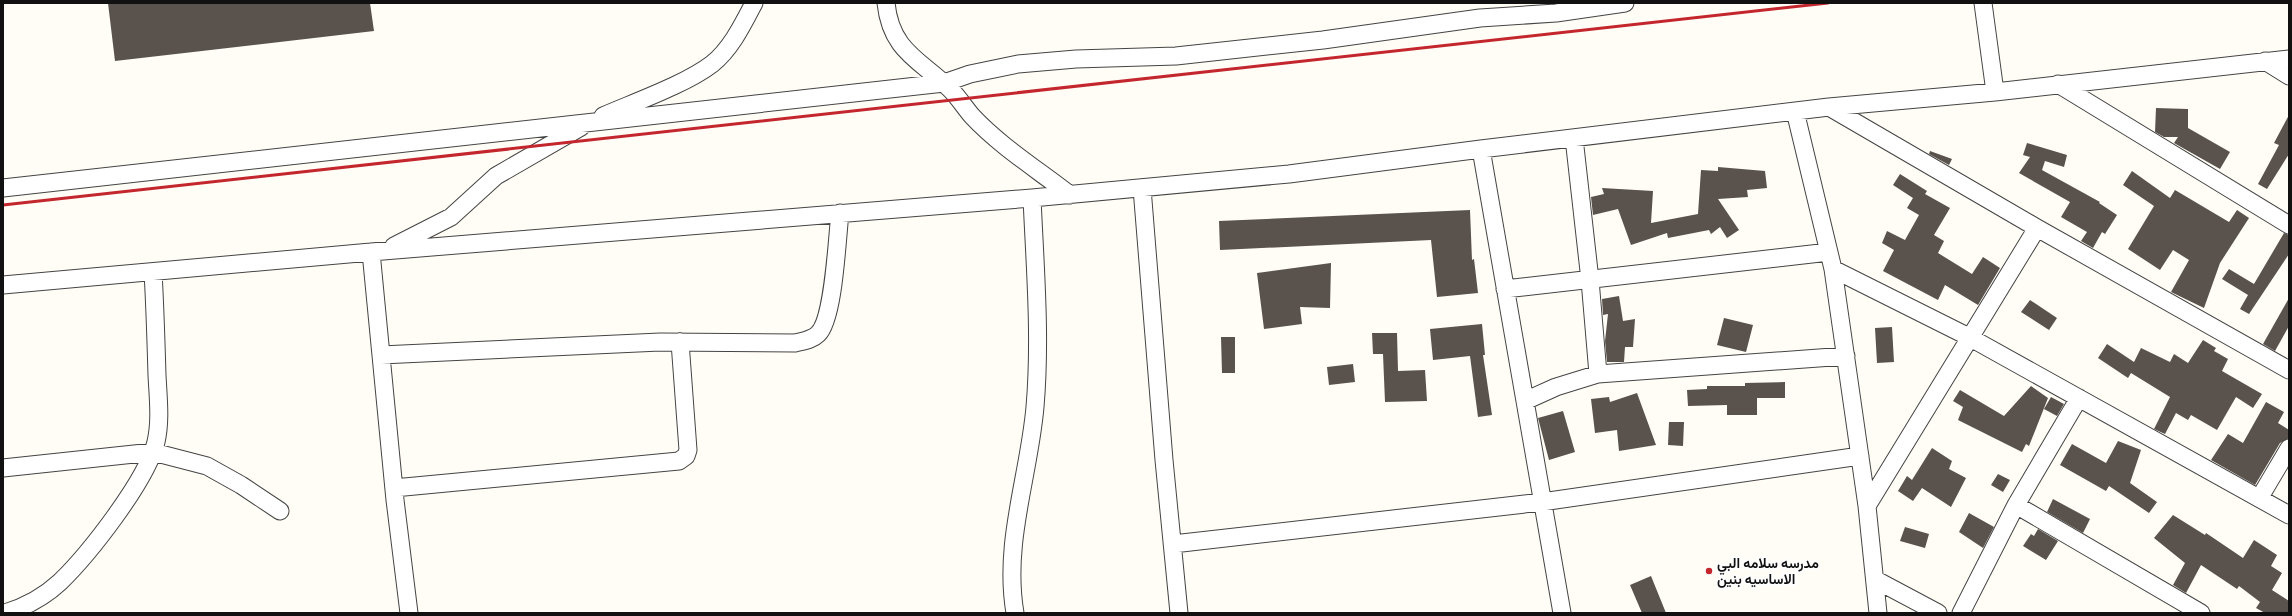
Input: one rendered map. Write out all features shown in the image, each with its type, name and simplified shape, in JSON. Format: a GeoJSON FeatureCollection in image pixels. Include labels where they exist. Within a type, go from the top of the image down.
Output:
{"type":"FeatureCollection","features":[{"type":"Feature","properties":{"kind":"street"},"geometry":{"type":"LineString","coordinates":[[377,251],[451,217],[496,176],[589,123],[681,81],[712,64],[735,37],[754,3]]}},
{"type":"Feature","properties":{"kind":"street"},"geometry":{"type":"LineString","coordinates":[[886,3],[887,13],[899,42],[919,65],[944,83],[972,116],[992,134],[1070,195]]}},
{"type":"Feature","properties":{"kind":"street"},"geometry":{"type":"LineString","coordinates":[[3,188],[944,83],[970,74],[1018,64],[1076,58],[1176,56],[1323,40],[1480,18],[1556,13],[1625,3]]}},
{"type":"Feature","properties":{"kind":"street"},"geometry":{"type":"LineString","coordinates":[[1983,3],[1995,92]]}},
{"type":"Feature","properties":{"kind":"street"},"geometry":{"type":"LineString","coordinates":[[3,285],[377,251],[1070,195],[1289,174],[1829,107],[1995,92],[2289,59]]}},
{"type":"Feature","properties":{"kind":"street"},"geometry":{"type":"LineString","coordinates":[[2265,61],[2289,76]]}},
{"type":"Feature","properties":{"kind":"street"},"geometry":{"type":"LineString","coordinates":[[2058,84],[2289,225]]}},
{"type":"Feature","properties":{"kind":"street"},"geometry":{"type":"LineString","coordinates":[[1829,107],[2036,228],[2289,370]]}},
{"type":"Feature","properties":{"kind":"street"},"geometry":{"type":"LineString","coordinates":[[1795,112],[1833,269],[1867,506],[1876,580],[1878,613]]}},
{"type":"Feature","properties":{"kind":"street"},"geometry":{"type":"LineString","coordinates":[[1574,138],[1590,280],[1598,374]]}},
{"type":"Feature","properties":{"kind":"street"},"geometry":{"type":"LineString","coordinates":[[1481,149],[1562,613]]}},
{"type":"Feature","properties":{"kind":"street"},"geometry":{"type":"LineString","coordinates":[[1142,188],[1163,452],[1174,544],[1179,613]]}},
{"type":"Feature","properties":{"kind":"street"},"geometry":{"type":"LineString","coordinates":[[1015,613],[1011,573],[1012,541],[1028,460],[1035,406],[1038,349],[1032,198]]}},
{"type":"Feature","properties":{"kind":"street"},"geometry":{"type":"LineString","coordinates":[[381,355],[680,342],[795,343],[807,340],[818,334],[827,318],[840,213]]}},
{"type":"Feature","properties":{"kind":"street"},"geometry":{"type":"LineString","coordinates":[[1867,506],[2036,228]]}},
{"type":"Feature","properties":{"kind":"street"},"geometry":{"type":"LineString","coordinates":[[377,251],[381,355],[394,488],[409,613]]}},
{"type":"Feature","properties":{"kind":"street"},"geometry":{"type":"LineString","coordinates":[[1505,289],[1829,252]]}},
{"type":"Feature","properties":{"kind":"street"},"geometry":{"type":"LineString","coordinates":[[1833,269],[1969,337],[2260,497],[2289,515]]}},
{"type":"Feature","properties":{"kind":"street"},"geometry":{"type":"LineString","coordinates":[[5,613],[28,604],[46,593],[68,574],[87,553],[118,511],[138,481],[153,452],[159,418],[153,272]]}},
{"type":"Feature","properties":{"kind":"street"},"geometry":{"type":"LineString","coordinates":[[394,488],[679,461],[686,456],[688,450],[680,342]]}},
{"type":"Feature","properties":{"kind":"street"},"geometry":{"type":"LineString","coordinates":[[1525,401],[1556,387],[1598,374],[1846,356]]}},
{"type":"Feature","properties":{"kind":"street"},"geometry":{"type":"LineString","coordinates":[[1960,613],[2016,505],[2079,398]]}},
{"type":"Feature","properties":{"kind":"street"},"geometry":{"type":"LineString","coordinates":[[2260,497],[2289,448]]}},
{"type":"Feature","properties":{"kind":"street"},"geometry":{"type":"LineString","coordinates":[[3,468],[153,452],[207,466],[241,485],[280,511]]}},
{"type":"Feature","properties":{"kind":"street"},"geometry":{"type":"LineString","coordinates":[[1174,544],[1542,502],[1860,456]]}},
{"type":"Feature","properties":{"kind":"street"},"geometry":{"type":"LineString","coordinates":[[2016,505],[2201,613]]}},
{"type":"Feature","properties":{"kind":"street"},"geometry":{"type":"LineString","coordinates":[[1876,580],[1938,613]]}},
{"type":"Feature","properties":{"kind":"building"},"geometry":{"type":"Polygon","coordinates":[[[108,3],[370,3],[374,31],[115,61],[108,3]]]}},
{"type":"Feature","properties":{"kind":"building"},"geometry":{"type":"Polygon","coordinates":[[[2156,108],[2188,109],[2188,128],[2230,152],[2220,169],[2174,143],[2178,137],[2164,137],[2155,132],[2156,108]]]}},
{"type":"Feature","properties":{"kind":"building"},"geometry":{"type":"Polygon","coordinates":[[[2289,115],[2289,154],[2267,189],[2258,184],[2279,145],[2274,143],[2289,115]]]}},
{"type":"Feature","properties":{"kind":"building"},"geometry":{"type":"Polygon","coordinates":[[[2027,143],[2067,155],[2064,167],[2045,161],[2042,170],[2100,202],[2099,203],[2117,215],[2105,234],[2102,232],[2093,248],[2081,241],[2087,232],[2061,217],[2070,202],[2019,173],[2030,157],[2023,155],[2027,143]]]}},
{"type":"Feature","properties":{"kind":"building"},"geometry":{"type":"Polygon","coordinates":[[[1930,151],[1952,159],[1949,165],[1929,154],[1930,151]]]}},
{"type":"Feature","properties":{"kind":"building"},"geometry":{"type":"Polygon","coordinates":[[[1718,167],[1765,171],[1767,188],[1747,190],[1748,197],[1718,199],[1739,230],[1727,238],[1720,227],[1711,234],[1709,230],[1668,238],[1667,233],[1631,245],[1618,209],[1593,215],[1591,197],[1604,194],[1602,188],[1653,191],[1651,223],[1698,214],[1701,170],[1718,171],[1718,167]]]}},
{"type":"Feature","properties":{"kind":"building"},"geometry":{"type":"Polygon","coordinates":[[[2132,171],[2170,198],[2175,190],[2229,222],[2237,210],[2249,218],[2220,263],[2204,308],[2171,292],[2189,260],[2173,250],[2160,270],[2128,249],[2154,206],[2123,185],[2132,171]]]}},
{"type":"Feature","properties":{"kind":"building"},"geometry":{"type":"Polygon","coordinates":[[[1900,174],[1927,191],[1925,194],[1950,208],[1934,235],[1944,241],[1938,253],[1972,274],[1983,257],[2000,268],[1978,305],[1945,285],[1938,300],[1883,271],[1894,250],[1882,243],[1887,231],[1905,240],[1919,215],[1907,208],[1913,198],[1893,185],[1900,174]]]}},
{"type":"Feature","properties":{"kind":"building"},"geometry":{"type":"Polygon","coordinates":[[[1470,210],[1472,260],[1474,259],[1478,293],[1437,297],[1431,240],[1220,250],[1219,221],[1470,210]]]}},
{"type":"Feature","properties":{"kind":"building"},"geometry":{"type":"Polygon","coordinates":[[[2284,233],[2289,235],[2289,254],[2249,314],[2240,309],[2248,295],[2222,279],[2229,269],[2254,284],[2284,233]]]}},
{"type":"Feature","properties":{"kind":"building"},"geometry":{"type":"Polygon","coordinates":[[[1331,263],[1330,308],[1300,307],[1302,324],[1264,329],[1257,273],[1331,263]]]}},
{"type":"Feature","properties":{"kind":"building"},"geometry":{"type":"Polygon","coordinates":[[[1619,296],[1623,321],[1635,319],[1633,347],[1625,347],[1624,362],[1607,362],[1605,341],[1608,314],[1603,315],[1602,299],[1619,296]]]}},
{"type":"Feature","properties":{"kind":"building"},"geometry":{"type":"Polygon","coordinates":[[[2289,298],[2289,326],[2275,351],[2263,344],[2289,298]]]}},
{"type":"Feature","properties":{"kind":"building"},"geometry":{"type":"Polygon","coordinates":[[[2030,300],[2057,318],[2049,330],[2021,312],[2030,300]]]}},
{"type":"Feature","properties":{"kind":"building"},"geometry":{"type":"Polygon","coordinates":[[[1724,318],[1753,325],[1746,352],[1717,345],[1724,318]]]}},
{"type":"Feature","properties":{"kind":"building"},"geometry":{"type":"Polygon","coordinates":[[[1482,324],[1485,355],[1483,355],[1492,415],[1478,417],[1470,356],[1433,360],[1430,329],[1482,324]]]}},
{"type":"Feature","properties":{"kind":"building"},"geometry":{"type":"Polygon","coordinates":[[[1892,327],[1894,362],[1877,363],[1875,328],[1892,327]]]}},
{"type":"Feature","properties":{"kind":"building"},"geometry":{"type":"Polygon","coordinates":[[[1372,333],[1397,333],[1398,371],[1425,370],[1427,401],[1385,402],[1383,354],[1373,354],[1372,333]]]}},
{"type":"Feature","properties":{"kind":"building"},"geometry":{"type":"Polygon","coordinates":[[[1221,337],[1235,337],[1235,373],[1222,373],[1221,337]]]}},
{"type":"Feature","properties":{"kind":"building"},"geometry":{"type":"Polygon","coordinates":[[[2203,340],[2216,348],[2214,351],[2228,359],[2222,371],[2262,394],[2253,408],[2236,397],[2217,430],[2191,415],[2188,420],[2176,413],[2165,434],[2154,429],[2170,397],[2131,373],[2128,378],[2098,358],[2107,344],[2134,362],[2141,348],[2170,362],[2174,354],[2188,363],[2203,340]]]}},
{"type":"Feature","properties":{"kind":"building"},"geometry":{"type":"Polygon","coordinates":[[[1353,364],[1355,382],[1329,385],[1327,367],[1353,364]]]}},
{"type":"Feature","properties":{"kind":"building"},"geometry":{"type":"Polygon","coordinates":[[[1785,382],[1785,398],[1757,398],[1757,415],[1727,415],[1727,405],[1688,406],[1687,390],[1707,389],[1707,386],[1745,386],[1745,383],[1785,382]]]}},
{"type":"Feature","properties":{"kind":"building"},"geometry":{"type":"Polygon","coordinates":[[[2031,386],[2048,398],[2029,446],[2026,444],[2022,452],[1958,420],[1963,407],[1953,401],[1960,390],[2004,416],[2031,386]]]}},
{"type":"Feature","properties":{"kind":"building"},"geometry":{"type":"Polygon","coordinates":[[[1637,393],[1656,445],[1619,451],[1617,430],[1595,433],[1591,399],[1609,397],[1610,402],[1637,393]]]}},
{"type":"Feature","properties":{"kind":"building"},"geometry":{"type":"Polygon","coordinates":[[[2051,397],[2064,404],[2057,416],[2044,409],[2051,397]]]}},
{"type":"Feature","properties":{"kind":"building"},"geometry":{"type":"Polygon","coordinates":[[[2266,402],[2284,412],[2278,423],[2289,430],[2289,438],[2280,443],[2255,485],[2211,460],[2228,434],[2243,443],[2266,402]]]}},
{"type":"Feature","properties":{"kind":"building"},"geometry":{"type":"Polygon","coordinates":[[[1563,411],[1575,452],[1549,460],[1538,418],[1563,411]]]}},
{"type":"Feature","properties":{"kind":"building"},"geometry":{"type":"Polygon","coordinates":[[[1669,422],[1684,422],[1683,446],[1668,445],[1669,422]]]}},
{"type":"Feature","properties":{"kind":"building"},"geometry":{"type":"Polygon","coordinates":[[[2118,441],[2141,450],[2130,483],[2157,502],[2149,513],[2109,486],[2106,491],[2060,465],[2072,444],[2106,463],[2118,441]]]}},
{"type":"Feature","properties":{"kind":"building"},"geometry":{"type":"Polygon","coordinates":[[[1932,448],[1952,461],[1949,469],[1966,478],[1951,507],[1922,488],[1913,501],[1898,491],[1907,476],[1912,480],[1932,448]]]}},
{"type":"Feature","properties":{"kind":"building"},"geometry":{"type":"Polygon","coordinates":[[[1998,474],[2010,480],[2003,492],[1991,485],[1998,474]]]}},
{"type":"Feature","properties":{"kind":"building"},"geometry":{"type":"Polygon","coordinates":[[[2053,499],[2090,519],[2083,533],[2047,512],[2053,499]]]}},
{"type":"Feature","properties":{"kind":"building"},"geometry":{"type":"Polygon","coordinates":[[[1969,513],[1994,527],[1983,548],[1959,532],[1969,513]]]}},
{"type":"Feature","properties":{"kind":"building"},"geometry":{"type":"Polygon","coordinates":[[[2173,515],[2205,535],[2206,533],[2243,558],[2254,540],[2277,555],[2271,566],[2282,573],[2272,590],[2289,601],[2289,613],[2265,613],[2256,608],[2260,602],[2239,586],[2237,589],[2201,565],[2186,593],[2173,585],[2185,563],[2154,538],[2173,515]]]}},
{"type":"Feature","properties":{"kind":"building"},"geometry":{"type":"Polygon","coordinates":[[[1905,527],[1929,534],[1925,548],[1900,541],[1905,527]]]}},
{"type":"Feature","properties":{"kind":"building"},"geometry":{"type":"Polygon","coordinates":[[[2038,529],[2058,541],[2046,560],[2023,546],[2031,534],[2034,536],[2038,529]]]}},
{"type":"Feature","properties":{"kind":"building"},"geometry":{"type":"Polygon","coordinates":[[[1651,576],[1666,613],[1642,613],[1630,585],[1651,576]]]}},
{"type":"Feature","properties":{"kind":"railway"},"geometry":{"type":"LineString","coordinates":[[3,205],[1828,3]]}},
{"type":"Feature","properties":{"kind":"place","name":"مدرسه سلامه البي الاساسيه بنين"},"geometry":{"type":"Point","coordinates":[1709,571]}}]}
